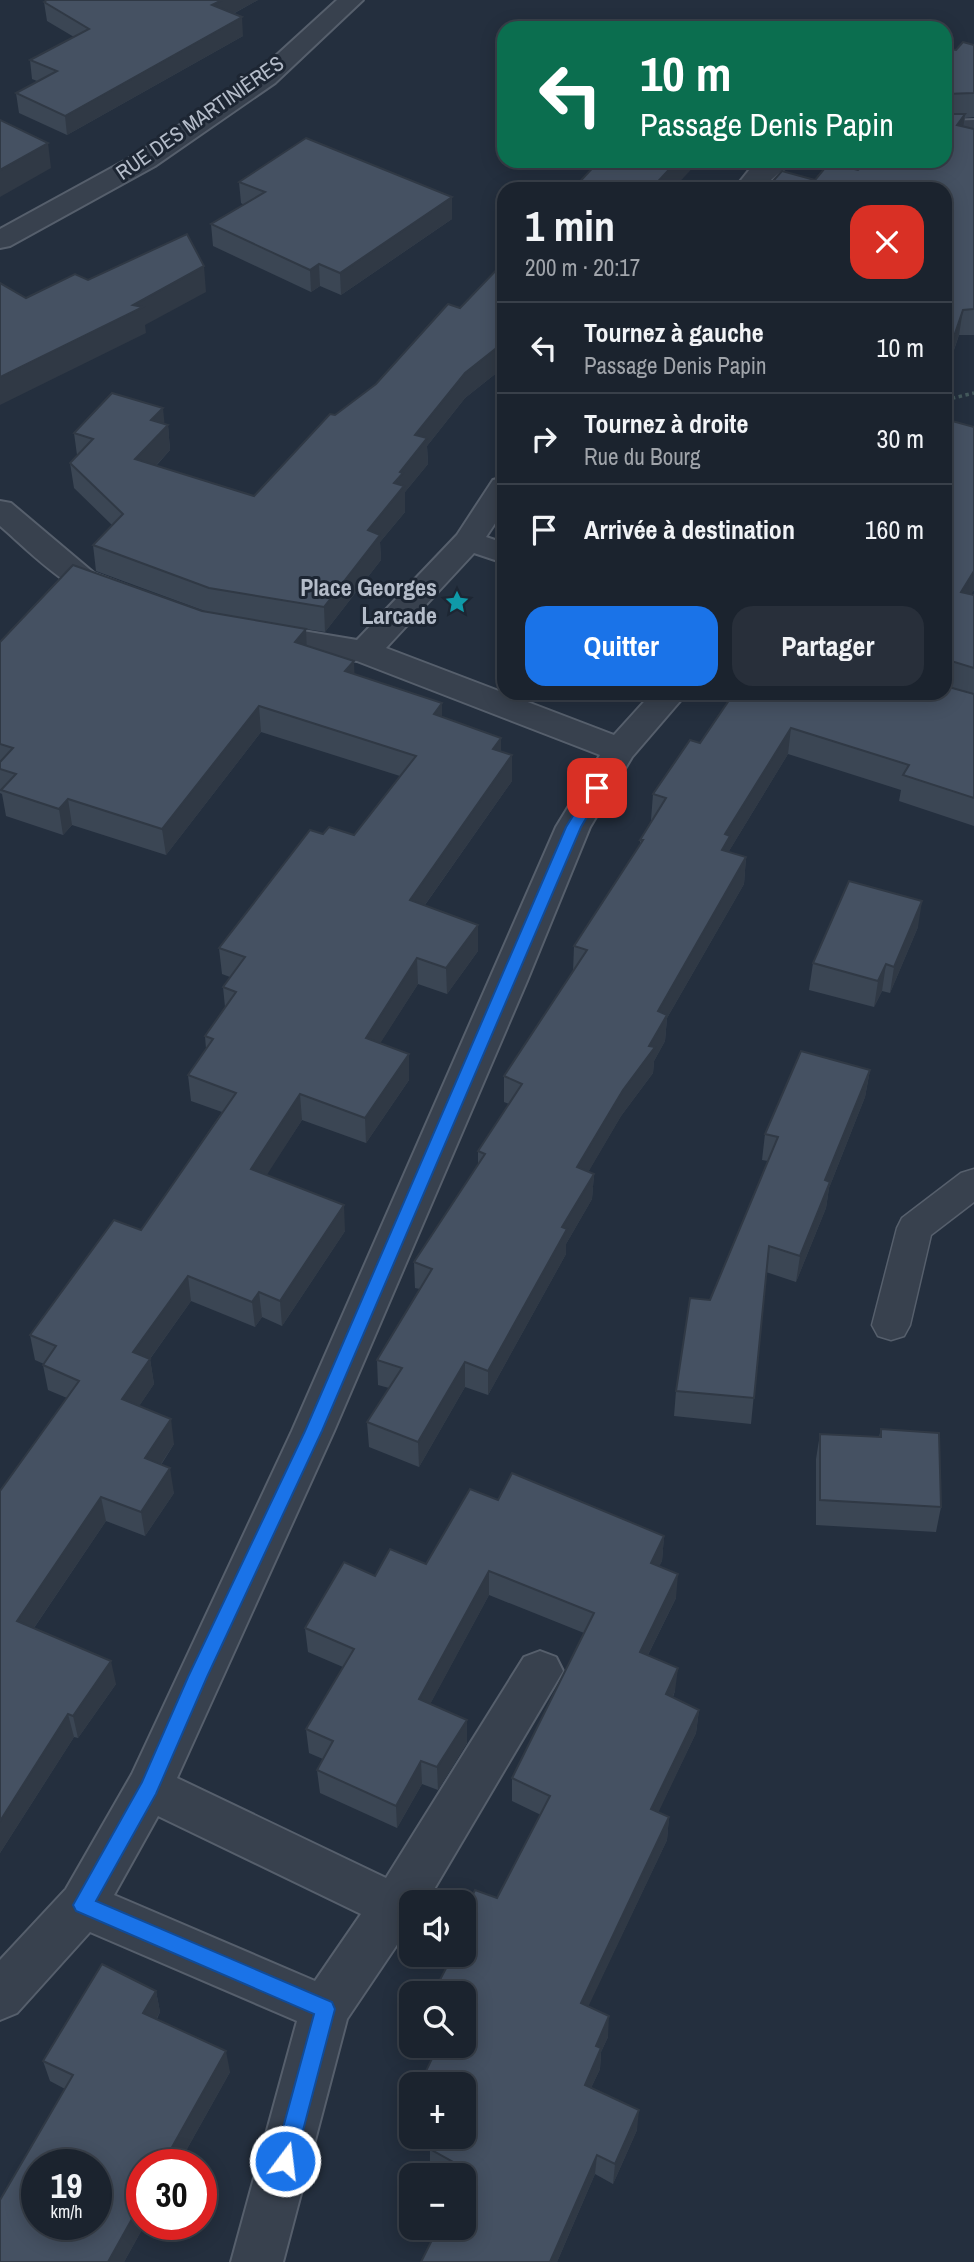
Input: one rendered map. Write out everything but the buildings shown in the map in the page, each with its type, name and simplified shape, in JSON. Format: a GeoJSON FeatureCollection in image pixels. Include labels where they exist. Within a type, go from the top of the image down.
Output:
{"type":"FeatureCollection","features":[{"type":"Feature","properties":{"kind":"street","name":"RUE DES MARTINIÈRES"},"geometry":{"type":"LineString","coordinates":[[0,240],[146,160],[266,78],[351,0]]}},
{"type":"Feature","properties":{"kind":"street"},"geometry":{"type":"LineString","coordinates":[[952,129],[974,128]]}},
{"type":"Feature","properties":{"kind":"street"},"geometry":{"type":"LineString","coordinates":[[753,182],[769,168]]}},
{"type":"Feature","properties":{"kind":"street"},"geometry":{"type":"LineString","coordinates":[[364,652],[468,541],[497,497]]}},
{"type":"Feature","properties":{"kind":"street"},"geometry":{"type":"LineString","coordinates":[[0,510],[83,580],[144,603]]}},
{"type":"Feature","properties":{"kind":"street"},"geometry":{"type":"LineString","coordinates":[[468,541],[497,551]]}},
{"type":"Feature","properties":{"kind":"street"},"geometry":{"type":"LineString","coordinates":[[231,629],[364,652],[620,750]]}},
{"type":"Feature","properties":{"kind":"street"},"geometry":{"type":"LineString","coordinates":[[0,1996],[83,1905],[149,1788],[313,1431],[573,827],[620,750],[664,700]]}},
{"type":"Feature","properties":{"kind":"street"},"geometry":{"type":"LineString","coordinates":[[257,2262],[325,2009],[396,1906],[540,1671]]}},
{"type":"Feature","properties":{"kind":"street"},"geometry":{"type":"LineString","coordinates":[[149,1788],[396,1906]]}},
{"type":"Feature","properties":{"kind":"street"},"geometry":{"type":"LineString","coordinates":[[83,1905],[325,2009]]}},
{"type":"Feature","properties":{"kind":"lane"},"geometry":{"type":"LineString","coordinates":[[891,1325],[915,1228],[974,1183]]}},
{"type":"Feature","properties":{"kind":"path"},"geometry":{"type":"LineString","coordinates":[[952,398],[974,393]]}},
{"type":"Feature","properties":{"kind":"place","name":"Place Georges Larcade"},"geometry":{"type":"Point","coordinates":[457,602]}},
{"type":"Feature","properties":{"kind":"route"},"geometry":{"type":"LineString","coordinates":[[285,2161],[325,2009],[83,1905],[149,1788],[313,1431],[509,981],[573,827],[597,788]]}}]}
